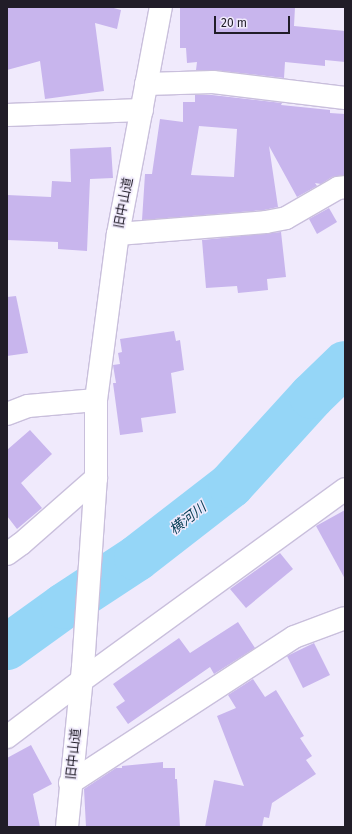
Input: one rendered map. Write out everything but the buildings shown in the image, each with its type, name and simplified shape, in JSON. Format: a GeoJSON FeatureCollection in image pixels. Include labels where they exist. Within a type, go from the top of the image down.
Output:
{"type":"FeatureCollection","features":[{"type":"Feature","properties":{"kind":"street","name":"旧中山道"},"geometry":{"type":"LineString","coordinates":[[67,827],[70,783],[82,674],[95,485],[96,400],[118,234],[161,7]]}},
{"type":"Feature","properties":{"kind":"street"},"geometry":{"type":"LineString","coordinates":[[146,84],[213,82],[345,98]]}},
{"type":"Feature","properties":{"kind":"street"},"geometry":{"type":"LineString","coordinates":[[7,115],[142,110]]}},
{"type":"Feature","properties":{"kind":"street"},"geometry":{"type":"LineString","coordinates":[[118,234],[266,222],[286,218],[338,188],[345,187]]}},
{"type":"Feature","properties":{"kind":"street"},"geometry":{"type":"LineString","coordinates":[[7,414],[28,406],[96,400]]}},
{"type":"Feature","properties":{"kind":"street"},"geometry":{"type":"LineString","coordinates":[[7,554],[95,485]]}},
{"type":"Feature","properties":{"kind":"street"},"geometry":{"type":"LineString","coordinates":[[7,737],[82,674],[345,489]]}},
{"type":"Feature","properties":{"kind":"street"},"geometry":{"type":"LineString","coordinates":[[70,783],[294,637],[345,618]]}},
{"type":"Feature","properties":{"kind":"waterway","name":"横河川"},"geometry":{"type":"LineString","coordinates":[[7,647],[64,606],[137,558],[231,485],[312,396],[345,364]]}}]}
